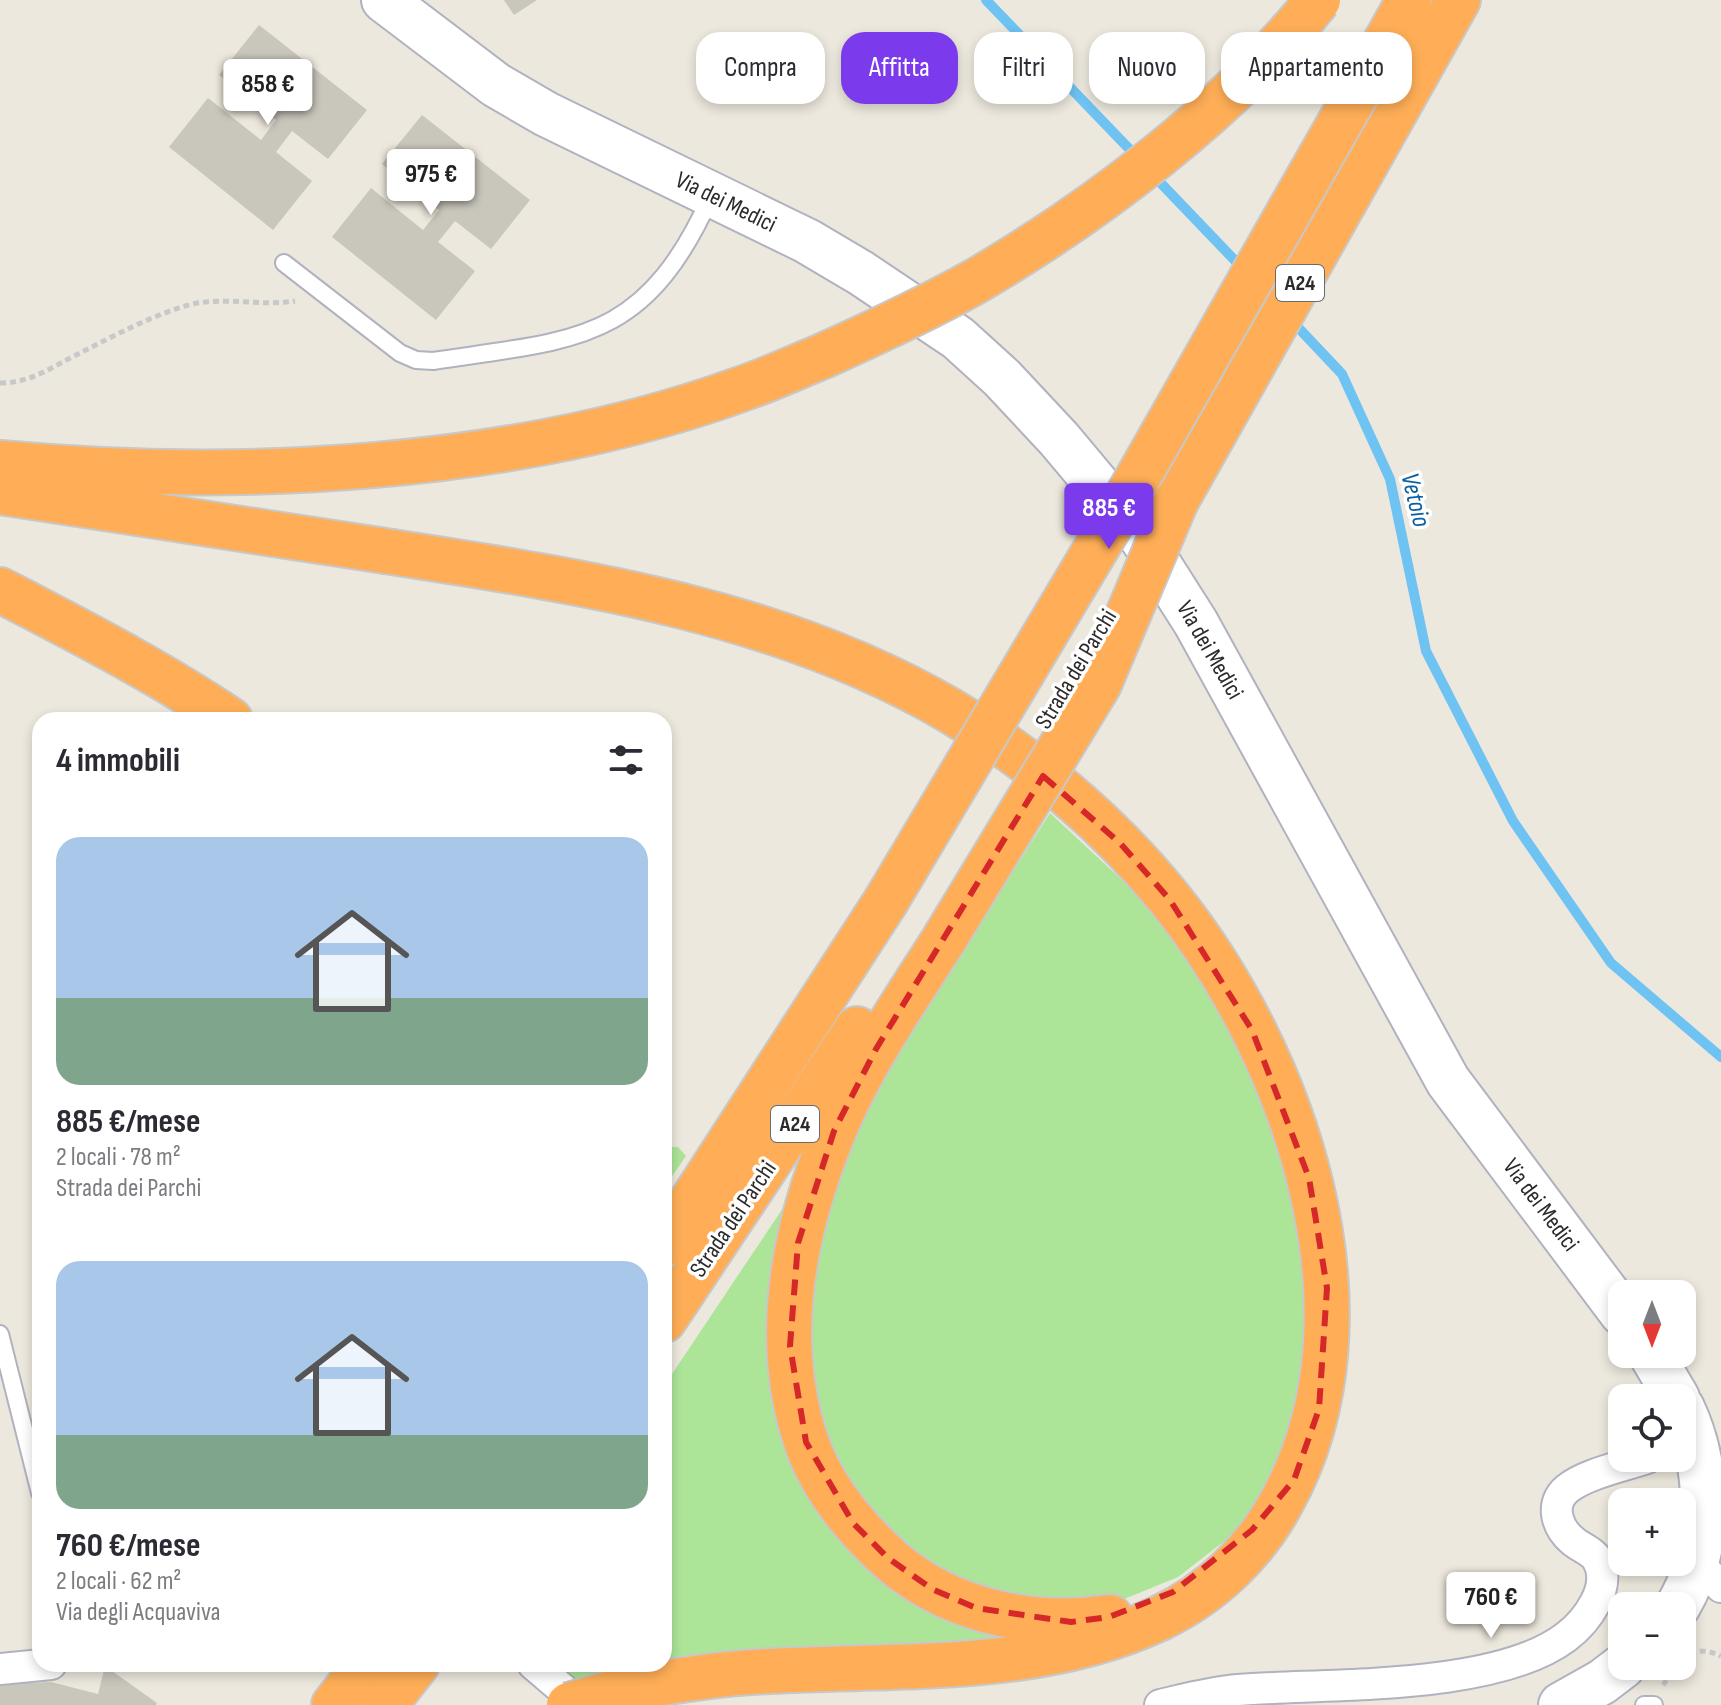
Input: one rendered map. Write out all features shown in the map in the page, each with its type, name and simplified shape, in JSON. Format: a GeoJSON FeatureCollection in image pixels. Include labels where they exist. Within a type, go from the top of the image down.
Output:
{"type":"FeatureCollection","features":[{"type":"Feature","properties":{"kind":"highway"},"geometry":{"type":"LineString","coordinates":[[0,463],[222,472],[418,461],[583,433],[742,389],[901,320],[974,282],[1080,214],[1135,174],[1225,97],[1318,0]]}},
{"type":"Feature","properties":{"kind":"highway","name":"Strada dei Parchi"},"geometry":{"type":"LineString","coordinates":[[672,1232],[886,901],[1128,495],[1409,0]]}},
{"type":"Feature","properties":{"kind":"highway","name":"Strada dei Parchi"},"geometry":{"type":"LineString","coordinates":[[672,1308],[790,1133],[934,931],[1458,0]]}},
{"type":"Feature","properties":{"kind":"highway"},"geometry":{"type":"LineString","coordinates":[[0,492],[511,571],[643,596],[748,624],[818,649],[948,709],[1006,747],[1069,797],[1120,843],[1170,900],[1214,961],[1252,1030],[1283,1098],[1312,1191],[1327,1288],[1328,1338],[1319,1409],[1294,1480],[1258,1539],[1234,1567],[1203,1593],[1161,1617],[1115,1636],[1076,1647],[1018,1658],[949,1664],[763,1671],[700,1677],[625,1689],[569,1705]]}},
{"type":"Feature","properties":{"kind":"highway"},"geometry":{"type":"LineString","coordinates":[[0,590],[110,646],[218,712]]}},
{"type":"Feature","properties":{"kind":"highway"},"geometry":{"type":"LineString","coordinates":[[934,931],[834,1131],[813,1188],[798,1243],[790,1297],[794,1396],[806,1442],[827,1486],[861,1532],[888,1558],[932,1589],[976,1608],[1012,1618],[1071,1622],[1109,1617],[1147,1605],[1200,1575],[1252,1530],[1294,1480]]}},
{"type":"Feature","properties":{"kind":"highway"},"geometry":{"type":"LineString","coordinates":[[300,1705],[323,1672]]}},
{"type":"Feature","properties":{"kind":"highway"},"geometry":{"type":"LineString","coordinates":[[334,1705],[360,1672]]}},
{"type":"Feature","properties":{"kind":"highway"},"geometry":{"type":"LineString","coordinates":[[385,1705],[411,1672]]}},
{"type":"Feature","properties":{"kind":"street","name":"Via dei Medici"},"geometry":{"type":"LineString","coordinates":[[384,0],[496,85],[546,114],[821,249],[901,298],[958,338],[1002,378],[1142,538],[1196,623],[1448,1081],[1608,1294]]}},
{"type":"Feature","properties":{"kind":"street"},"geometry":{"type":"LineString","coordinates":[[1160,1705],[1234,1690],[1447,1676],[1497,1667],[1545,1649],[1565,1638],[1592,1610],[1600,1593],[1602,1574],[1599,1562],[1561,1527],[1556,1514],[1561,1497],[1574,1484],[1608,1472]]}},
{"type":"Feature","properties":{"kind":"street"},"geometry":{"type":"LineString","coordinates":[[1692,1592],[1709,1575],[1694,1472]]}},
{"type":"Feature","properties":{"kind":"street"},"geometry":{"type":"LineString","coordinates":[[0,1669],[32,1666]]}},
{"type":"Feature","properties":{"kind":"street"},"geometry":{"type":"LineString","coordinates":[[542,1672],[581,1705]]}},
{"type":"Feature","properties":{"kind":"street"},"geometry":{"type":"LineString","coordinates":[[1571,1703],[1608,1677]]}},
{"type":"Feature","properties":{"kind":"lane"},"geometry":{"type":"LineString","coordinates":[[284,263],[400,353],[416,360],[433,361],[556,342],[598,329],[642,300],[676,261],[699,224],[712,195]]}},
{"type":"Feature","properties":{"kind":"lane"},"geometry":{"type":"LineString","coordinates":[[0,1334],[32,1461]]}},
{"type":"Feature","properties":{"kind":"lane"},"geometry":{"type":"LineString","coordinates":[[1644,1705],[1654,1705]]}},
{"type":"Feature","properties":{"kind":"path"},"geometry":{"type":"LineString","coordinates":[[0,383],[40,375],[135,326],[187,306],[215,302],[286,303],[299,300],[315,288]]}},
{"type":"Feature","properties":{"kind":"path"},"geometry":{"type":"LineString","coordinates":[[1696,1651],[1721,1656]]}},
{"type":"Feature","properties":{"kind":"highlighted area"},"geometry":{"type":"Polygon","coordinates":[[[1043,776],[1120,843],[1170,900],[1252,1030],[1309,1178],[1327,1288],[1319,1409],[1294,1480],[1252,1530],[1173,1592],[1109,1617],[1071,1622],[976,1608],[932,1589],[888,1558],[853,1523],[806,1442],[790,1346],[798,1243],[834,1131],[876,1049],[1043,776]]]}},
{"type":"Feature","properties":{"kind":"green space"},"geometry":{"type":"Polygon","coordinates":[[[1050,813],[1151,907],[1195,969],[1268,1103],[1311,1252],[1306,1404],[1272,1483],[1231,1536],[1178,1577],[1117,1602],[1056,1607],[931,1572],[882,1530],[840,1472],[818,1404],[810,1325],[820,1246],[840,1171],[884,1076],[1050,813]]]}},
{"type":"Feature","properties":{"kind":"green space"},"geometry":{"type":"Polygon","coordinates":[[[672,1147],[678,1147],[686,1156],[672,1176],[672,1147]]]}},
{"type":"Feature","properties":{"kind":"green space"},"geometry":{"type":"Polygon","coordinates":[[[791,1196],[776,1296],[880,1579],[925,1610],[967,1628],[1002,1636],[1001,1640],[672,1661],[672,1374],[791,1196]]]}},
{"type":"Feature","properties":{"kind":"green space"},"geometry":{"type":"Polygon","coordinates":[[[561,1672],[616,1672],[573,1682],[561,1672]]]}},
{"type":"Feature","properties":{"kind":"building"},"geometry":{"type":"Polygon","coordinates":[[[504,0],[537,0],[514,15],[504,0]]]}},
{"type":"Feature","properties":{"kind":"building"},"geometry":{"type":"Polygon","coordinates":[[[259,25],[367,110],[328,159],[292,131],[276,152],[312,181],[273,230],[169,147],[208,98],[261,140],[276,120],[219,75],[259,25]]]}},
{"type":"Feature","properties":{"kind":"building"},"geometry":{"type":"Polygon","coordinates":[[[422,115],[530,200],[491,249],[455,221],[438,242],[475,271],[436,320],[332,237],[371,188],[423,230],[439,210],[382,164],[422,115]]]}},
{"type":"Feature","properties":{"kind":"building"},"geometry":{"type":"Polygon","coordinates":[[[104,1672],[113,1672],[157,1703],[0,1705],[0,1684],[51,1682],[98,1694],[104,1672]]]}},
{"type":"Feature","properties":{"kind":"waterway","name":"Vetoio"},"geometry":{"type":"LineString","coordinates":[[986,0],[1137,157]]}},
{"type":"Feature","properties":{"kind":"waterway","name":"Vetoio"},"geometry":{"type":"LineString","coordinates":[[1153,175],[1244,270]]}},
{"type":"Feature","properties":{"kind":"waterway","name":"Vetoio"},"geometry":{"type":"LineString","coordinates":[[1291,320],[1342,374],[1390,479],[1426,651],[1513,821],[1611,963],[1721,1057]]}}]}
